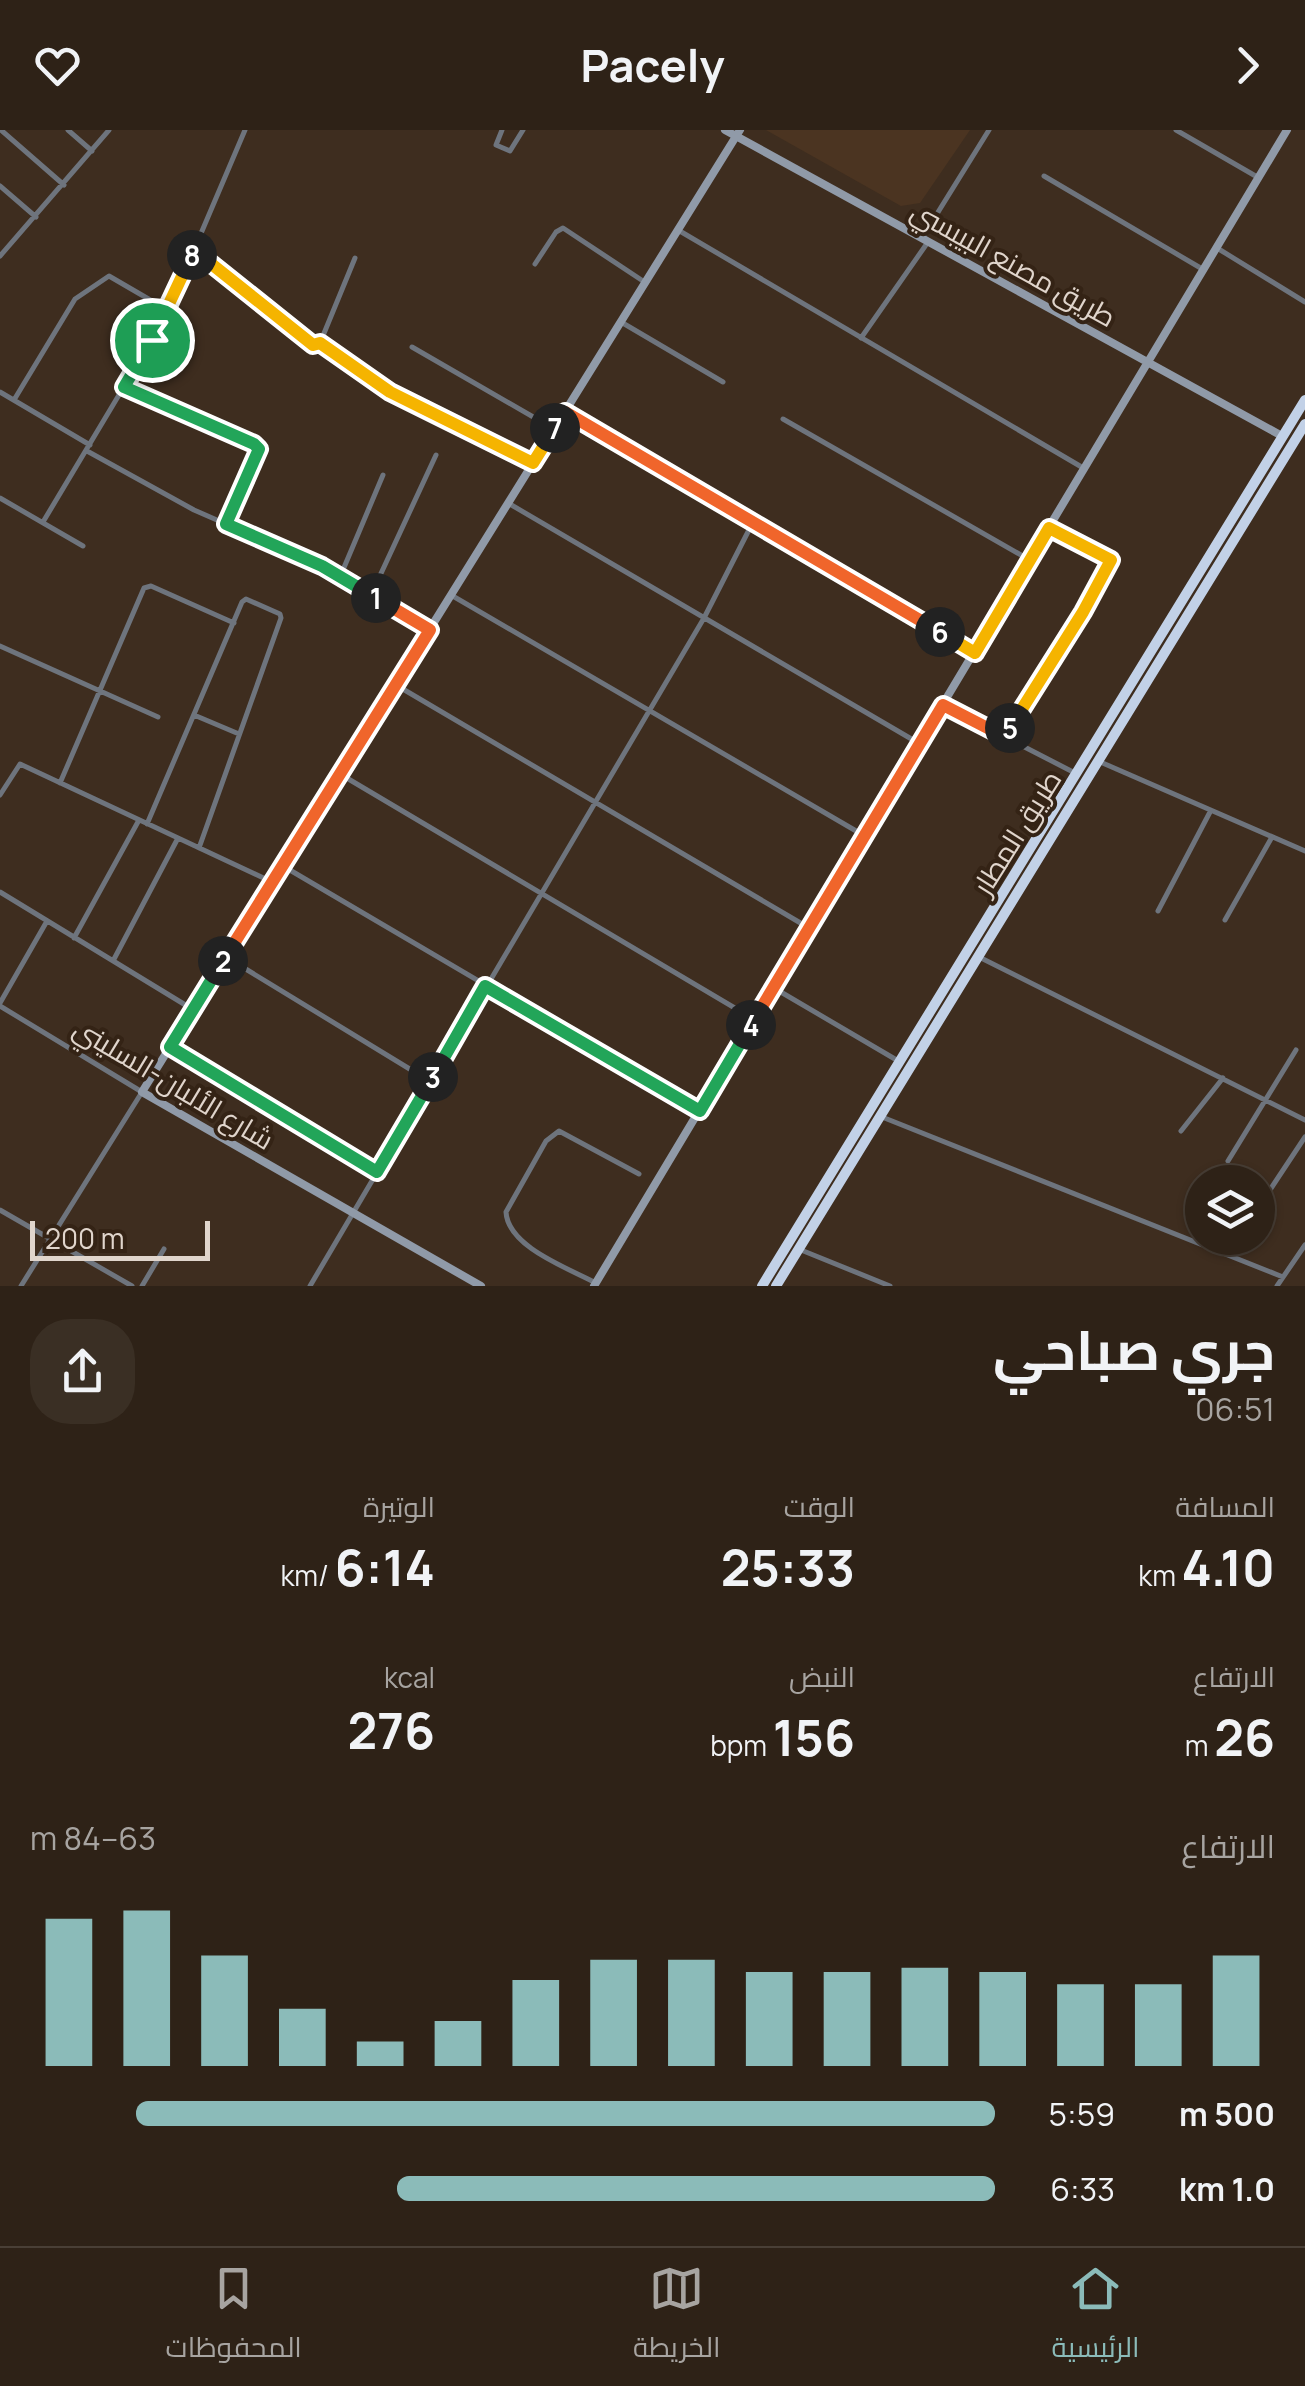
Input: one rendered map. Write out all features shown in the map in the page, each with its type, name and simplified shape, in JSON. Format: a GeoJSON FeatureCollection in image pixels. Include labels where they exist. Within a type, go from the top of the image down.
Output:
{"type":"FeatureCollection","features":[{"type":"Feature","properties":{"kind":"highway","name":"طريق المطار"},"geometry":{"type":"LineString","coordinates":[[762,1286],[900,1062],[978,956],[1098,761],[1305,400]]}},
{"type":"Feature","properties":{"kind":"highway","name":"طريق المطار"},"geometry":{"type":"LineString","coordinates":[[776,1286],[1078,774],[1305,424]]}},
{"type":"Feature","properties":{"kind":"street"},"geometry":{"type":"LineString","coordinates":[[1,130],[64,185]]}},
{"type":"Feature","properties":{"kind":"street"},"geometry":{"type":"LineString","coordinates":[[68,130],[93,151]]}},
{"type":"Feature","properties":{"kind":"street"},"geometry":{"type":"LineString","coordinates":[[0,256],[110,130]]}},
{"type":"Feature","properties":{"kind":"street"},"geometry":{"type":"LineString","coordinates":[[43,522],[152,340],[245,130]]}},
{"type":"Feature","properties":{"kind":"street"},"geometry":{"type":"LineString","coordinates":[[502,130],[496,145],[510,151],[523,130]]}},
{"type":"Feature","properties":{"kind":"street","name":"طريق مصنع البيبسي"},"geometry":{"type":"LineString","coordinates":[[725,130],[738,133],[1282,436]]}},
{"type":"Feature","properties":{"kind":"street"},"geometry":{"type":"LineString","coordinates":[[861,338],[925,240],[989,130]]}},
{"type":"Feature","properties":{"kind":"street"},"geometry":{"type":"LineString","coordinates":[[1176,130],[1258,178]]}},
{"type":"Feature","properties":{"kind":"street"},"geometry":{"type":"LineString","coordinates":[[638,1174],[559,1131],[546,1140],[506,1212],[510,1232],[595,1284],[1287,130]]}},
{"type":"Feature","properties":{"kind":"street"},"geometry":{"type":"LineString","coordinates":[[21,1286],[738,133]]}},
{"type":"Feature","properties":{"kind":"street"},"geometry":{"type":"LineString","coordinates":[[1044,176],[1204,270]]}},
{"type":"Feature","properties":{"kind":"street"},"geometry":{"type":"LineString","coordinates":[[0,186],[36,217]]}},
{"type":"Feature","properties":{"kind":"street"},"geometry":{"type":"LineString","coordinates":[[535,264],[556,232],[563,228],[646,283]]}},
{"type":"Feature","properties":{"kind":"street"},"geometry":{"type":"LineString","coordinates":[[678,230],[1085,469]]}},
{"type":"Feature","properties":{"kind":"street"},"geometry":{"type":"LineString","coordinates":[[1217,248],[1305,302]]}},
{"type":"Feature","properties":{"kind":"street"},"geometry":{"type":"LineString","coordinates":[[194,250],[313,345],[320,343]]}},
{"type":"Feature","properties":{"kind":"street"},"geometry":{"type":"LineString","coordinates":[[320,343],[355,258]]}},
{"type":"Feature","properties":{"kind":"street"},"geometry":{"type":"LineString","coordinates":[[14,400],[75,299],[109,276],[152,301],[152,340]]}},
{"type":"Feature","properties":{"kind":"street"},"geometry":{"type":"LineString","coordinates":[[621,322],[722,382]]}},
{"type":"Feature","properties":{"kind":"street"},"geometry":{"type":"LineString","coordinates":[[320,343],[390,392],[533,463]]}},
{"type":"Feature","properties":{"kind":"street"},"geometry":{"type":"LineString","coordinates":[[412,347],[554,429]]}},
{"type":"Feature","properties":{"kind":"street"},"geometry":{"type":"LineString","coordinates":[[124,387],[258,447],[226,524]]}},
{"type":"Feature","properties":{"kind":"street"},"geometry":{"type":"LineString","coordinates":[[1,394],[88,448],[226,524],[340,576],[430,630]]}},
{"type":"Feature","properties":{"kind":"street"},"geometry":{"type":"LineString","coordinates":[[565,412],[975,653]]}},
{"type":"Feature","properties":{"kind":"street"},"geometry":{"type":"LineString","coordinates":[[784,420],[1030,561]]}},
{"type":"Feature","properties":{"kind":"street"},"geometry":{"type":"LineString","coordinates":[[371,595],[436,456]]}},
{"type":"Feature","properties":{"kind":"street"},"geometry":{"type":"LineString","coordinates":[[340,576],[383,474]]}},
{"type":"Feature","properties":{"kind":"street"},"geometry":{"type":"LineString","coordinates":[[0,498],[83,546]]}},
{"type":"Feature","properties":{"kind":"street"},"geometry":{"type":"LineString","coordinates":[[508,503],[920,744]]}},
{"type":"Feature","properties":{"kind":"street"},"geometry":{"type":"LineString","coordinates":[[310,1286],[704,618],[753,522]]}},
{"type":"Feature","properties":{"kind":"street"},"geometry":{"type":"LineString","coordinates":[[1005,737],[1112,563],[1110,558],[1049,528]]}},
{"type":"Feature","properties":{"kind":"street"},"geometry":{"type":"LineString","coordinates":[[60,783],[142,591],[148,586],[234,623]]}},
{"type":"Feature","properties":{"kind":"street"},"geometry":{"type":"LineString","coordinates":[[451,595],[864,836]]}},
{"type":"Feature","properties":{"kind":"street"},"geometry":{"type":"LineString","coordinates":[[148,824],[244,600],[282,617],[199,848]]}},
{"type":"Feature","properties":{"kind":"street"},"geometry":{"type":"LineString","coordinates":[[0,646],[158,717]]}},
{"type":"Feature","properties":{"kind":"street"},"geometry":{"type":"LineString","coordinates":[[396,684],[810,928]]}},
{"type":"Feature","properties":{"kind":"street"},"geometry":{"type":"LineString","coordinates":[[943,705],[1078,774]]}},
{"type":"Feature","properties":{"kind":"street"},"geometry":{"type":"LineString","coordinates":[[194,715],[240,734]]}},
{"type":"Feature","properties":{"kind":"street"},"geometry":{"type":"LineString","coordinates":[[1098,761],[1305,851]]}},
{"type":"Feature","properties":{"kind":"street"},"geometry":{"type":"LineString","coordinates":[[0,794],[18,764],[272,882]]}},
{"type":"Feature","properties":{"kind":"street"},"geometry":{"type":"LineString","coordinates":[[340,774],[755,1020]]}},
{"type":"Feature","properties":{"kind":"street"},"geometry":{"type":"LineString","coordinates":[[1158,910],[1210,812]]}},
{"type":"Feature","properties":{"kind":"street"},"geometry":{"type":"LineString","coordinates":[[74,938],[139,820]]}},
{"type":"Feature","properties":{"kind":"street"},"geometry":{"type":"LineString","coordinates":[[1224,920],[1272,837]]}},
{"type":"Feature","properties":{"kind":"street"},"geometry":{"type":"LineString","coordinates":[[112,961],[178,838]]}},
{"type":"Feature","properties":{"kind":"street"},"geometry":{"type":"LineString","coordinates":[[283,866],[700,1111]]}},
{"type":"Feature","properties":{"kind":"street"},"geometry":{"type":"LineString","coordinates":[[0,892],[192,1009]]}},
{"type":"Feature","properties":{"kind":"street"},"geometry":{"type":"LineString","coordinates":[[0,1005],[47,921]]}},
{"type":"Feature","properties":{"kind":"street"},"geometry":{"type":"LineString","coordinates":[[226,956],[430,1082]]}},
{"type":"Feature","properties":{"kind":"street"},"geometry":{"type":"LineString","coordinates":[[978,956],[1305,1120]]}},
{"type":"Feature","properties":{"kind":"street"},"geometry":{"type":"LineString","coordinates":[[774,988],[900,1062]]}},
{"type":"Feature","properties":{"kind":"street","name":"شارع الألبان-السليني"},"geometry":{"type":"LineString","coordinates":[[0,1005],[142,1092],[481,1286]]}},
{"type":"Feature","properties":{"kind":"street"},"geometry":{"type":"LineString","coordinates":[[170,1047],[377,1172]]}},
{"type":"Feature","properties":{"kind":"street"},"geometry":{"type":"LineString","coordinates":[[1228,1161],[1296,1050]]}},
{"type":"Feature","properties":{"kind":"street"},"geometry":{"type":"LineString","coordinates":[[1181,1131],[1223,1078]]}},
{"type":"Feature","properties":{"kind":"street"},"geometry":{"type":"LineString","coordinates":[[879,1116],[1284,1277]]}},
{"type":"Feature","properties":{"kind":"street"},"geometry":{"type":"LineString","coordinates":[[1275,1183],[1305,1138]]}},
{"type":"Feature","properties":{"kind":"street"},"geometry":{"type":"LineString","coordinates":[[0,1210],[132,1286]]}},
{"type":"Feature","properties":{"kind":"street"},"geometry":{"type":"LineString","coordinates":[[1277,1286],[1305,1245]]}},
{"type":"Feature","properties":{"kind":"street"},"geometry":{"type":"LineString","coordinates":[[142,1286],[164,1249]]}},
{"type":"Feature","properties":{"kind":"street"},"geometry":{"type":"LineString","coordinates":[[798,1249],[890,1286]]}},
{"type":"Feature","properties":{"kind":"shaded area"},"geometry":{"type":"Polygon","coordinates":[[[766,130],[970,130],[920,203],[901,206],[766,130]]]}},
{"type":"Feature","properties":{"kind":"route"},"geometry":{"type":"LineString","coordinates":[[194,250],[313,345],[320,343],[390,392],[533,463],[565,412],[975,653],[1049,528],[1110,558],[1112,563],[1005,737],[943,705],[700,1111],[485,986],[377,1172],[170,1047],[430,630],[322,566],[226,524],[259,449],[124,387],[152,340],[194,250]]}}]}
